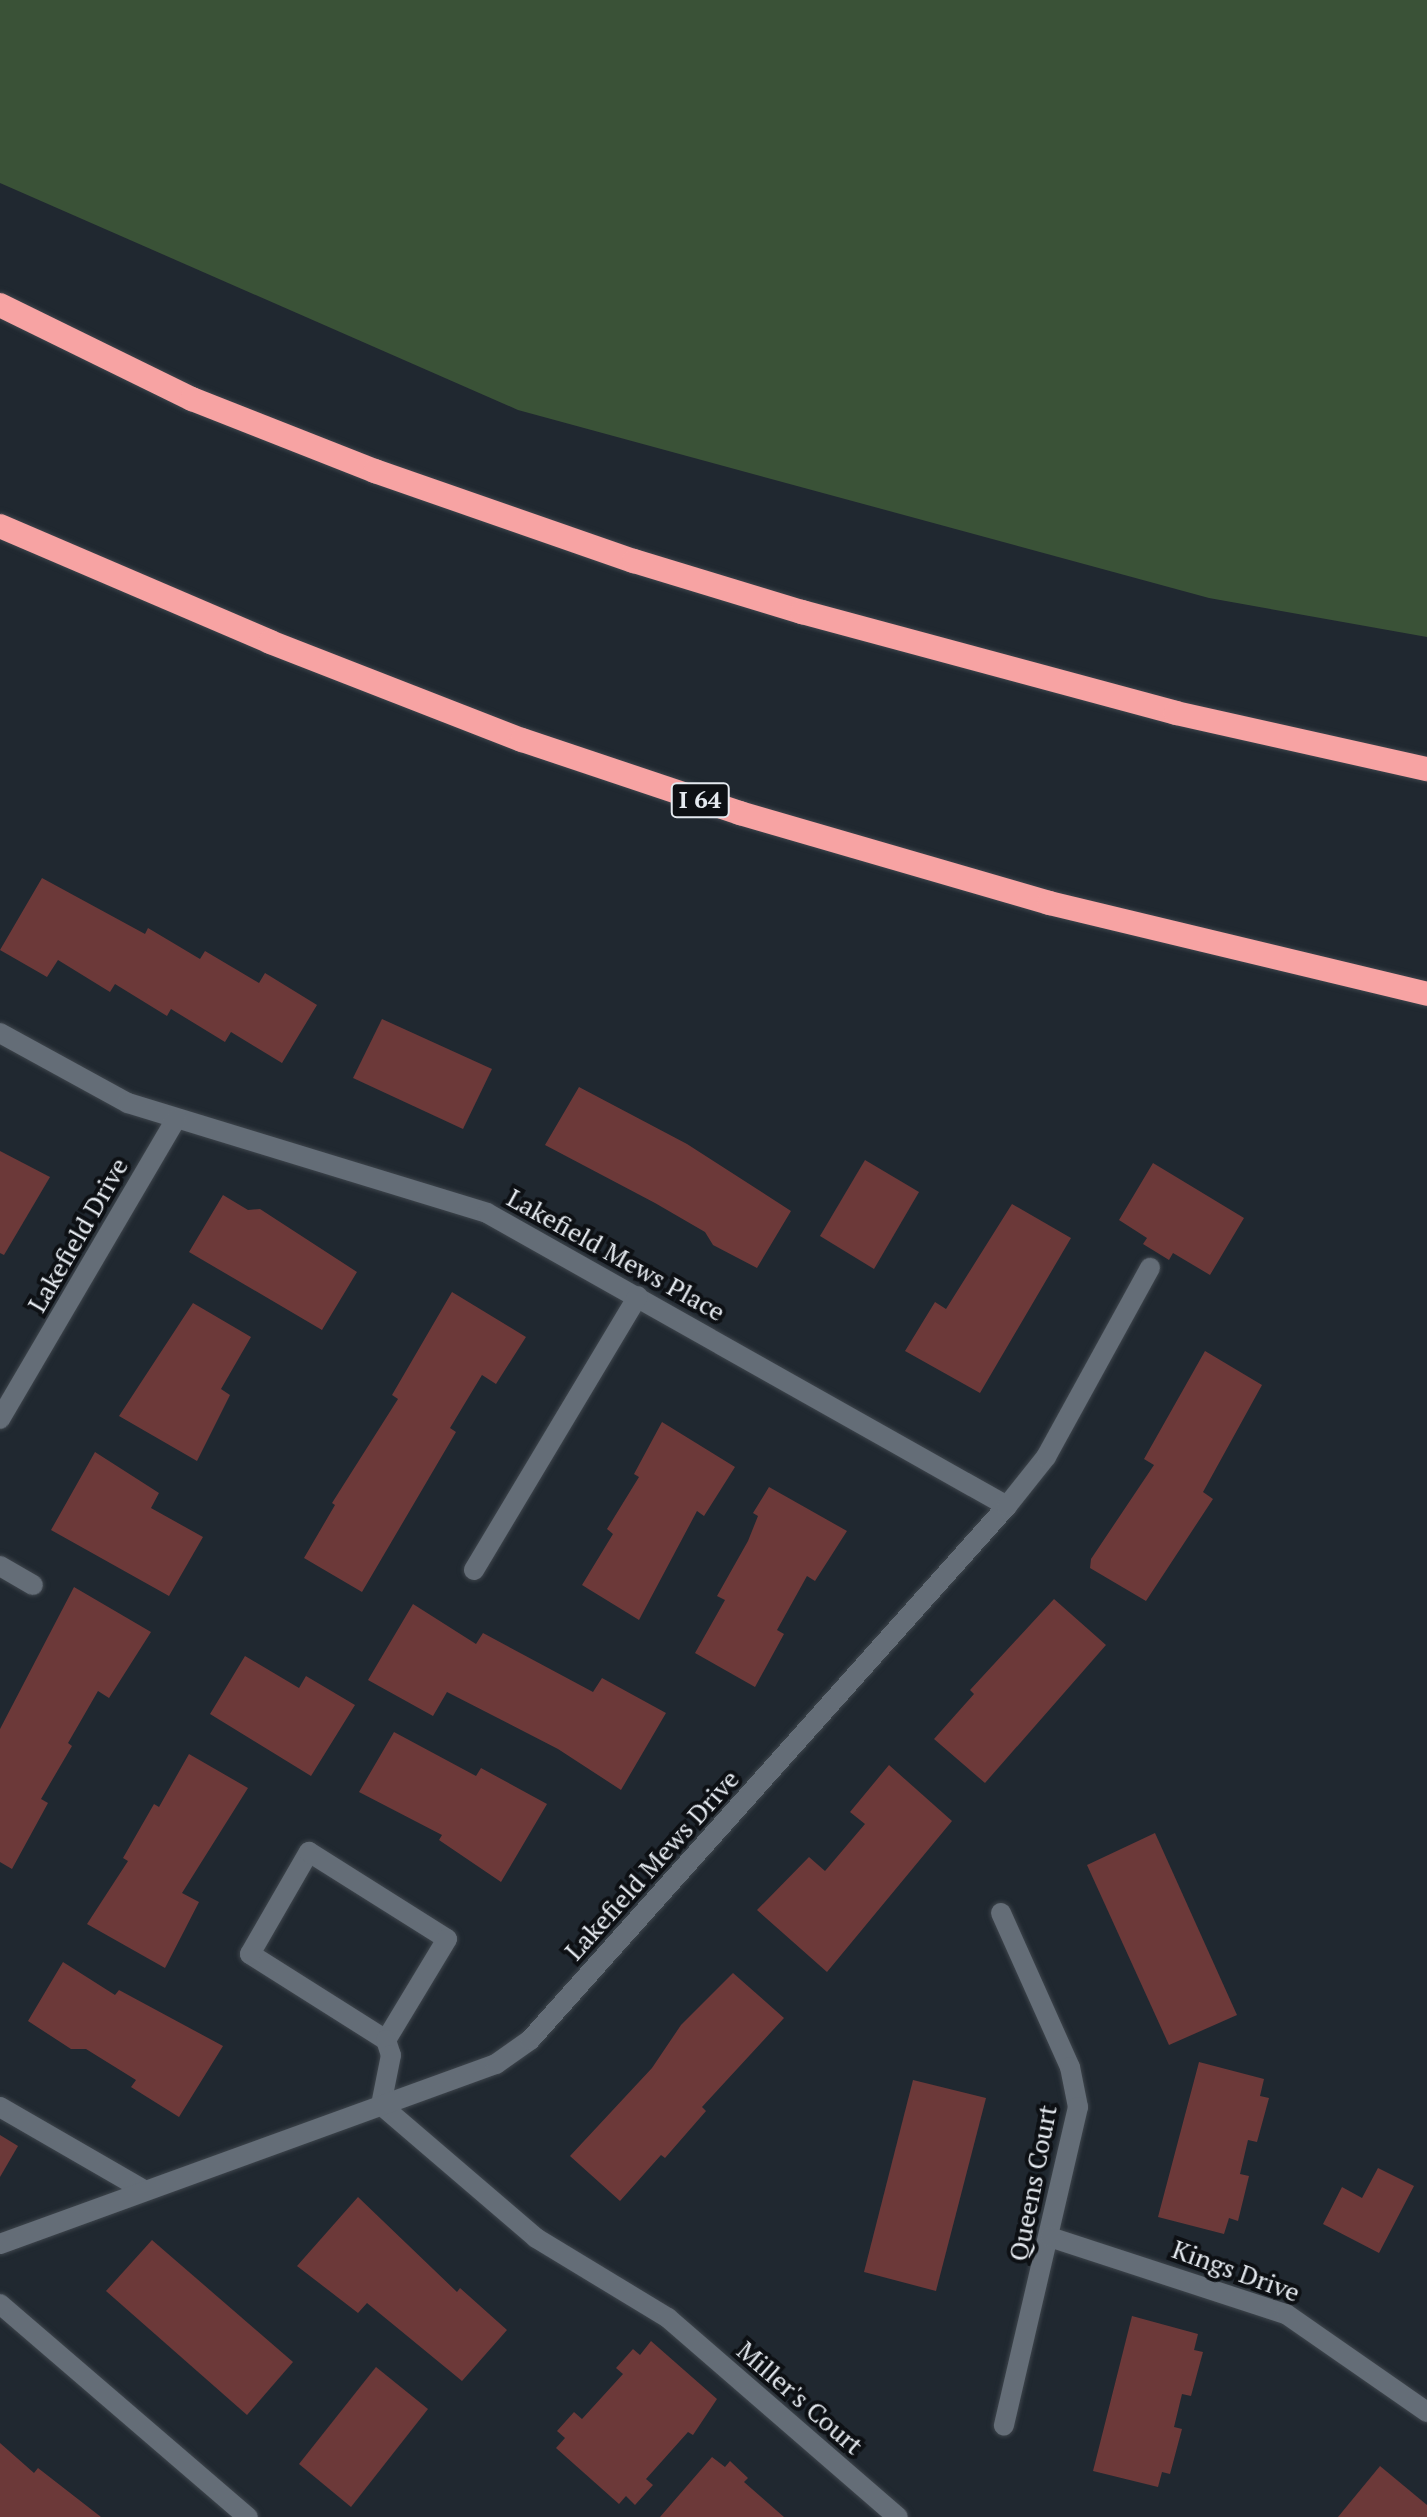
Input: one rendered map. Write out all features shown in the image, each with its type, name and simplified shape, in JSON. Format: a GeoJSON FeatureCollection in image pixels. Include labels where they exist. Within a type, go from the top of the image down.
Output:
{"type":"FeatureCollection","features":[{"type":"Feature","properties":{"kind":"highway"},"geometry":{"type":"LineString","coordinates":[[0,305],[192,399],[375,471],[634,561],[802,612],[1176,713],[1427,769]]}},
{"type":"Feature","properties":{"kind":"highway","name":"I 64"},"geometry":{"type":"LineString","coordinates":[[0,526],[299,654],[522,740],[740,813],[1049,903],[1427,994]]}},
{"type":"Feature","properties":{"kind":"street","name":"Lakefield Mews Place"},"geometry":{"type":"LineString","coordinates":[[0,1033],[128,1103],[487,1213],[1007,1506]]}},
{"type":"Feature","properties":{"kind":"street","name":"Lakefield Drive"},"geometry":{"type":"LineString","coordinates":[[0,1419],[176,1119]]}},
{"type":"Feature","properties":{"kind":"street","name":"Lakefield Mews Drive"},"geometry":{"type":"LineString","coordinates":[[0,2244],[496,2064],[530,2040],[1007,1506],[1046,1457],[1150,1268]]}},
{"type":"Feature","properties":{"kind":"street"},"geometry":{"type":"LineString","coordinates":[[474,1570],[638,1296]]}},
{"type":"Feature","properties":{"kind":"street"},"geometry":{"type":"LineString","coordinates":[[0,1566],[33,1585]]}},
{"type":"Feature","properties":{"kind":"street"},"geometry":{"type":"LineString","coordinates":[[381,2105],[391,2055],[386,2040],[250,1954],[309,1852],[447,1939],[386,2040]]}},
{"type":"Feature","properties":{"kind":"street","name":"Queens Court"},"geometry":{"type":"LineString","coordinates":[[1001,1913],[1070,2067],[1078,2107],[1004,2426]]}},
{"type":"Feature","properties":{"kind":"street","name":"Miller's Court"},"geometry":{"type":"LineString","coordinates":[[381,2105],[536,2238],[668,2318],[898,2517]]}},
{"type":"Feature","properties":{"kind":"street"},"geometry":{"type":"LineString","coordinates":[[0,2107],[144,2190]]}},
{"type":"Feature","properties":{"kind":"street","name":"Kings Drive"},"geometry":{"type":"LineString","coordinates":[[1050,2237],[1286,2314],[1427,2412]]}},
{"type":"Feature","properties":{"kind":"street"},"geometry":{"type":"LineString","coordinates":[[0,2304],[248,2517]]}},
{"type":"Feature","properties":{"kind":"green space"},"geometry":{"type":"Polygon","coordinates":[[[0,0],[1427,0],[1427,637],[1209,598],[518,410],[0,183],[0,0]]]}},
{"type":"Feature","properties":{"kind":"building"},"geometry":{"type":"Polygon","coordinates":[[[42,878],[145,934],[148,928],[200,959],[205,951],[259,983],[265,973],[317,1005],[282,1063],[231,1032],[225,1042],[171,1009],[167,1016],[115,984],[110,992],[58,960],[47,977],[0,950],[42,878]]]}},
{"type":"Feature","properties":{"kind":"building"},"geometry":{"type":"Polygon","coordinates":[[[382,1019],[492,1069],[463,1129],[353,1078],[382,1019]]]}},
{"type":"Feature","properties":{"kind":"building"},"geometry":{"type":"Polygon","coordinates":[[[579,1087],[687,1144],[791,1211],[757,1268],[713,1245],[705,1232],[545,1145],[579,1087]]]}},
{"type":"Feature","properties":{"kind":"building"},"geometry":{"type":"Polygon","coordinates":[[[0,1151],[50,1177],[4,1255],[0,1253],[0,1151]]]}},
{"type":"Feature","properties":{"kind":"building"},"geometry":{"type":"Polygon","coordinates":[[[865,1160],[919,1192],[874,1269],[820,1236],[865,1160]]]}},
{"type":"Feature","properties":{"kind":"building"},"geometry":{"type":"Polygon","coordinates":[[[1153,1163],[1244,1218],[1210,1275],[1173,1253],[1169,1260],[1143,1244],[1147,1238],[1119,1220],[1153,1163]]]}},
{"type":"Feature","properties":{"kind":"building"},"geometry":{"type":"Polygon","coordinates":[[[223,1195],[248,1210],[260,1209],[357,1272],[322,1330],[189,1252],[223,1195]]]}},
{"type":"Feature","properties":{"kind":"building"},"geometry":{"type":"Polygon","coordinates":[[[1012,1204],[1071,1238],[980,1393],[905,1351],[935,1302],[946,1309],[1012,1204]]]}},
{"type":"Feature","properties":{"kind":"building"},"geometry":{"type":"Polygon","coordinates":[[[452,1292],[526,1337],[496,1384],[482,1375],[450,1428],[456,1432],[362,1592],[304,1558],[335,1505],[332,1503],[398,1399],[392,1395],[452,1292]]]}},
{"type":"Feature","properties":{"kind":"building"},"geometry":{"type":"Polygon","coordinates":[[[193,1303],[251,1337],[221,1389],[230,1395],[197,1461],[119,1416],[193,1303]]]}},
{"type":"Feature","properties":{"kind":"building"},"geometry":{"type":"Polygon","coordinates":[[[1205,1351],[1262,1385],[1203,1492],[1213,1499],[1146,1601],[1090,1568],[1091,1559],[1154,1465],[1144,1459],[1205,1351]]]}},
{"type":"Feature","properties":{"kind":"building"},"geometry":{"type":"Polygon","coordinates":[[[662,1422],[735,1467],[704,1516],[697,1511],[639,1620],[582,1585],[613,1534],[607,1529],[639,1477],[634,1474],[662,1422]]]}},
{"type":"Feature","properties":{"kind":"building"},"geometry":{"type":"Polygon","coordinates":[[[95,1452],[159,1493],[151,1508],[203,1537],[169,1596],[51,1530],[95,1452]]]}},
{"type":"Feature","properties":{"kind":"building"},"geometry":{"type":"Polygon","coordinates":[[[769,1487],[847,1531],[815,1581],[807,1576],[777,1630],[784,1634],[755,1687],[695,1653],[725,1600],[717,1596],[748,1541],[758,1516],[753,1513],[769,1487]]]}},
{"type":"Feature","properties":{"kind":"building"},"geometry":{"type":"Polygon","coordinates":[[[74,1587],[151,1632],[109,1698],[98,1691],[68,1743],[72,1746],[41,1799],[48,1803],[12,1869],[0,1862],[0,1729],[74,1587]]]}},
{"type":"Feature","properties":{"kind":"building"},"geometry":{"type":"Polygon","coordinates":[[[1054,1599],[1106,1645],[985,1783],[934,1739],[974,1694],[970,1690],[1054,1599]]]}},
{"type":"Feature","properties":{"kind":"building"},"geometry":{"type":"Polygon","coordinates":[[[413,1604],[476,1644],[483,1633],[593,1692],[602,1678],[666,1713],[621,1790],[558,1749],[447,1692],[433,1716],[368,1680],[413,1604]]]}},
{"type":"Feature","properties":{"kind":"building"},"geometry":{"type":"Polygon","coordinates":[[[245,1656],[299,1688],[306,1676],[355,1705],[311,1776],[210,1714],[245,1656]]]}},
{"type":"Feature","properties":{"kind":"building"},"geometry":{"type":"Polygon","coordinates":[[[394,1732],[476,1776],[481,1768],[547,1804],[501,1882],[439,1840],[442,1835],[359,1792],[394,1732]]]}},
{"type":"Feature","properties":{"kind":"building"},"geometry":{"type":"Polygon","coordinates":[[[189,1754],[248,1788],[182,1893],[199,1902],[165,1968],[87,1924],[128,1861],[123,1858],[154,1804],[159,1807],[189,1754]]]}},
{"type":"Feature","properties":{"kind":"building"},"geometry":{"type":"Polygon","coordinates":[[[889,1765],[952,1821],[827,1972],[757,1910],[809,1857],[825,1871],[865,1824],[850,1812],[889,1765]]]}},
{"type":"Feature","properties":{"kind":"building"},"geometry":{"type":"Polygon","coordinates":[[[1155,1833],[1237,2015],[1169,2045],[1087,1865],[1155,1833]]]}},
{"type":"Feature","properties":{"kind":"building"},"geometry":{"type":"Polygon","coordinates":[[[63,1962],[115,1995],[119,1990],[223,2046],[179,2117],[131,2087],[136,2080],[86,2049],[71,2049],[28,2021],[63,1962]]]}},
{"type":"Feature","properties":{"kind":"building"},"geometry":{"type":"Polygon","coordinates":[[[733,1973],[784,2018],[702,2107],[706,2111],[665,2158],[661,2155],[620,2201],[570,2156],[652,2068],[681,2025],[733,1973]]]}},
{"type":"Feature","properties":{"kind":"building"},"geometry":{"type":"Polygon","coordinates":[[[1199,2062],[1264,2079],[1260,2096],[1269,2098],[1257,2142],[1248,2140],[1240,2174],[1249,2176],[1238,2221],[1229,2218],[1224,2234],[1158,2217],[1199,2062]]]}},
{"type":"Feature","properties":{"kind":"building"},"geometry":{"type":"Polygon","coordinates":[[[913,2080],[986,2098],[936,2291],[864,2272],[913,2080]]]}},
{"type":"Feature","properties":{"kind":"building"},"geometry":{"type":"Polygon","coordinates":[[[0,2135],[18,2146],[0,2177],[0,2135]]]}},
{"type":"Feature","properties":{"kind":"building"},"geometry":{"type":"Polygon","coordinates":[[[1378,2168],[1414,2186],[1379,2253],[1323,2224],[1342,2187],[1362,2198],[1378,2168]]]}},
{"type":"Feature","properties":{"kind":"building"},"geometry":{"type":"Polygon","coordinates":[[[358,2197],[457,2292],[460,2288],[507,2330],[462,2381],[367,2303],[358,2313],[297,2266],[358,2197]]]}},
{"type":"Feature","properties":{"kind":"building"},"geometry":{"type":"Polygon","coordinates":[[[152,2240],[293,2362],[247,2415],[106,2291],[152,2240]]]}},
{"type":"Feature","properties":{"kind":"building"},"geometry":{"type":"Polygon","coordinates":[[[1132,2316],[1198,2334],[1194,2350],[1203,2352],[1191,2396],[1182,2394],[1174,2427],[1182,2429],[1170,2474],[1162,2472],[1158,2487],[1093,2471],[1132,2316]]]}},
{"type":"Feature","properties":{"kind":"building"},"geometry":{"type":"Polygon","coordinates":[[[651,2341],[717,2399],[693,2435],[688,2432],[646,2479],[653,2485],[635,2505],[626,2496],[619,2504],[556,2448],[565,2438],[557,2431],[574,2412],[582,2419],[623,2374],[616,2368],[633,2349],[640,2355],[651,2341]]]}},
{"type":"Feature","properties":{"kind":"building"},"geometry":{"type":"Polygon","coordinates":[[[376,2367],[428,2409],[351,2507],[299,2464],[376,2367]]]}},
{"type":"Feature","properties":{"kind":"building"},"geometry":{"type":"Polygon","coordinates":[[[0,2443],[34,2473],[38,2468],[101,2517],[0,2517],[0,2443]]]}},
{"type":"Feature","properties":{"kind":"building"},"geometry":{"type":"Polygon","coordinates":[[[712,2457],[725,2467],[730,2461],[748,2478],[744,2482],[784,2517],[660,2517],[712,2457]]]}},
{"type":"Feature","properties":{"kind":"building"},"geometry":{"type":"Polygon","coordinates":[[[1380,2466],[1427,2505],[1427,2517],[1338,2517],[1380,2466]]]}}]}
